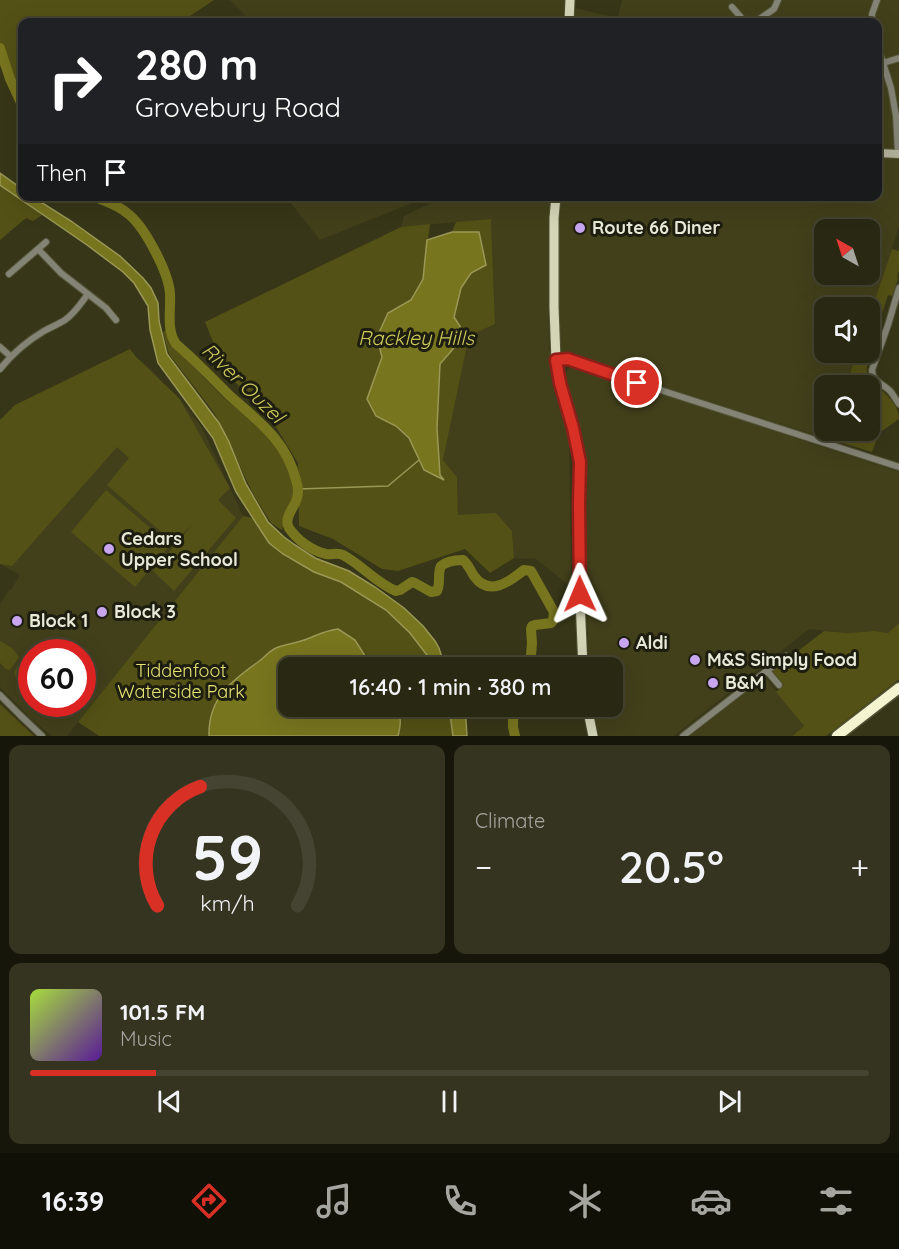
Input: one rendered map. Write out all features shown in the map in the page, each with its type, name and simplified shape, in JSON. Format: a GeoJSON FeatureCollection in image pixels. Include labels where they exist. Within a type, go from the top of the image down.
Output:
{"type":"FeatureCollection","features":[{"type":"Feature","properties":{"kind":"highway"},"geometry":{"type":"LineString","coordinates":[[837,736],[899,688]]}},
{"type":"Feature","properties":{"kind":"main road"},"geometry":{"type":"LineString","coordinates":[[569,18],[570,0]]}},
{"type":"Feature","properties":{"kind":"main road"},"geometry":{"type":"LineString","coordinates":[[556,201],[554,295],[556,360],[580,462],[579,577],[583,657]]}},
{"type":"Feature","properties":{"kind":"main road"},"geometry":{"type":"LineString","coordinates":[[589,717],[593,736]]}},
{"type":"Feature","properties":{"kind":"street"},"geometry":{"type":"LineString","coordinates":[[761,18],[774,9],[778,0]]}},
{"type":"Feature","properties":{"kind":"street"},"geometry":{"type":"LineString","coordinates":[[872,18],[877,0]]}},
{"type":"Feature","properties":{"kind":"street"},"geometry":{"type":"LineString","coordinates":[[732,7],[742,18]]}},
{"type":"Feature","properties":{"kind":"street"},"geometry":{"type":"LineString","coordinates":[[883,63],[899,58]]}},
{"type":"Feature","properties":{"kind":"street"},"geometry":{"type":"LineString","coordinates":[[882,60],[897,116],[898,154],[882,153]]}},
{"type":"Feature","properties":{"kind":"street"},"geometry":{"type":"LineString","coordinates":[[9,274],[46,242]]}},
{"type":"Feature","properties":{"kind":"street"},"geometry":{"type":"LineString","coordinates":[[38,249],[61,273],[106,308],[116,320]]}},
{"type":"Feature","properties":{"kind":"street"},"geometry":{"type":"LineString","coordinates":[[899,288],[872,370],[874,379],[890,391],[899,404]]}},
{"type":"Feature","properties":{"kind":"street"},"geometry":{"type":"LineString","coordinates":[[0,369],[10,356],[27,341],[74,313],[88,294]]}},
{"type":"Feature","properties":{"kind":"street"},"geometry":{"type":"LineString","coordinates":[[0,347],[10,356]]}},
{"type":"Feature","properties":{"kind":"street"},"geometry":{"type":"LineString","coordinates":[[556,360],[568,359],[899,467]]}},
{"type":"Feature","properties":{"kind":"street"},"geometry":{"type":"LineString","coordinates":[[684,736],[786,656]]}},
{"type":"Feature","properties":{"kind":"street"},"geometry":{"type":"LineString","coordinates":[[767,671],[779,685]]}},
{"type":"Feature","properties":{"kind":"street"},"geometry":{"type":"LineString","coordinates":[[0,695],[42,736]]}},
{"type":"Feature","properties":{"kind":"shaded area"},"geometry":{"type":"Polygon","coordinates":[[[230,0],[565,0],[563,18],[248,18],[230,0]]]}},
{"type":"Feature","properties":{"kind":"shaded area"},"geometry":{"type":"Polygon","coordinates":[[[622,0],[899,0],[899,151],[882,151],[882,18],[618,18],[622,0]]]}},
{"type":"Feature","properties":{"kind":"shaded area"},"geometry":{"type":"Polygon","coordinates":[[[574,8],[618,18],[573,18],[574,8]]]}},
{"type":"Feature","properties":{"kind":"shaded area"},"geometry":{"type":"Polygon","coordinates":[[[882,157],[899,157],[899,227],[880,284],[880,219],[814,219],[814,285],[880,285],[876,297],[814,297],[814,363],[854,363],[849,375],[814,375],[814,434],[699,399],[559,351],[558,245],[561,201],[882,201],[882,157]]]}},
{"type":"Feature","properties":{"kind":"shaded area"},"geometry":{"type":"Polygon","coordinates":[[[289,201],[417,201],[320,240],[289,201]]]}},
{"type":"Feature","properties":{"kind":"shaded area"},"geometry":{"type":"Polygon","coordinates":[[[436,201],[551,201],[548,223],[549,349],[569,429],[571,587],[536,559],[514,558],[512,531],[458,515],[457,477],[443,460],[469,335],[495,324],[491,219],[401,227],[404,216],[436,201]]]}},
{"type":"Feature","properties":{"kind":"shaded area","name":"Cedars Upper School"},"geometry":{"type":"Polygon","coordinates":[[[130,349],[153,371],[172,395],[179,398],[202,428],[243,516],[96,700],[96,639],[18,639],[18,706],[0,687],[0,604],[20,575],[0,564],[0,420],[15,405],[130,349]]]}},
{"type":"Feature","properties":{"kind":"shaded area"},"geometry":{"type":"Polygon","coordinates":[[[571,364],[899,472],[899,623],[888,633],[874,631],[849,633],[809,629],[674,736],[599,736],[595,717],[623,717],[623,657],[589,657],[582,447],[564,377],[571,364]]]}},
{"type":"Feature","properties":{"kind":"shaded area"},"geometry":{"type":"Polygon","coordinates":[[[765,677],[804,726],[791,736],[690,736],[765,677]]]}},
{"type":"Feature","properties":{"kind":"shaded area","name":"Cedars Upper School"},"geometry":{"type":"Polygon","coordinates":[[[82,717],[67,736],[52,736],[30,718],[82,717]]]}},
{"type":"Feature","properties":{"kind":"green space"},"geometry":{"type":"Polygon","coordinates":[[[0,0],[214,0],[187,18],[18,18],[18,85],[4,73],[0,66],[0,0]]]}},
{"type":"Feature","properties":{"kind":"green space"},"geometry":{"type":"Polygon","coordinates":[[[0,185],[18,198],[18,201],[22,201],[42,215],[33,221],[26,218],[0,240],[0,185]]]}},
{"type":"Feature","properties":{"kind":"green space"},"geometry":{"type":"Polygon","coordinates":[[[491,219],[495,324],[469,336],[443,460],[457,477],[458,515],[496,513],[512,531],[514,558],[490,573],[465,549],[398,571],[382,569],[333,539],[299,526],[298,463],[265,409],[226,374],[205,322],[401,227],[430,224],[423,279],[411,300],[388,313],[377,337],[382,357],[367,399],[376,416],[396,426],[409,438],[424,470],[443,479],[440,475],[437,428],[440,364],[453,349],[453,317],[461,288],[471,273],[479,232],[452,232],[456,222],[491,219]]]}},
{"type":"Feature","properties":{"kind":"green space"},"geometry":{"type":"Polygon","coordinates":[[[892,249],[899,251],[898,279],[892,296],[888,295],[880,319],[880,297],[876,297],[892,249]]]}},
{"type":"Feature","properties":{"kind":"green space"},"geometry":{"type":"Polygon","coordinates":[[[166,329],[175,348],[225,399],[275,442],[291,475],[294,489],[292,504],[282,530],[271,523],[253,494],[215,414],[169,354],[163,333],[166,329]]]}},
{"type":"Feature","properties":{"kind":"green space"},"geometry":{"type":"Polygon","coordinates":[[[130,349],[179,398],[230,488],[218,500],[236,518],[174,591],[153,571],[192,525],[173,542],[107,485],[129,458],[117,447],[12,566],[0,564],[0,420],[15,405],[130,349]]]}},
{"type":"Feature","properties":{"kind":"green space"},"geometry":{"type":"Polygon","coordinates":[[[854,363],[868,363],[868,375],[849,375],[854,363]]]}},
{"type":"Feature","properties":{"kind":"green space"},"geometry":{"type":"Polygon","coordinates":[[[880,389],[894,403],[899,419],[880,432],[880,389]]]}},
{"type":"Feature","properties":{"kind":"green space"},"geometry":{"type":"Polygon","coordinates":[[[836,441],[876,441],[872,452],[836,441]]]}},
{"type":"Feature","properties":{"kind":"green space"},"geometry":{"type":"Polygon","coordinates":[[[106,490],[170,545],[135,587],[71,532],[106,490]]]}},
{"type":"Feature","properties":{"kind":"green space","name":"Tiddenfoot Waterside Park"},"geometry":{"type":"Polygon","coordinates":[[[243,516],[252,518],[269,543],[283,554],[314,572],[341,582],[386,610],[410,633],[428,657],[278,657],[278,717],[450,717],[453,736],[99,736],[78,722],[82,717],[96,717],[96,700],[243,516]]]}},
{"type":"Feature","properties":{"kind":"green space"},"geometry":{"type":"Polygon","coordinates":[[[899,623],[899,679],[826,736],[792,736],[804,726],[776,692],[784,685],[772,671],[824,631],[888,633],[899,623]]]}},
{"type":"Feature","properties":{"kind":"green space"},"geometry":{"type":"Polygon","coordinates":[[[0,641],[12,648],[18,658],[10,670],[0,663],[0,641]]]}},
{"type":"Feature","properties":{"kind":"green space"},"geometry":{"type":"Polygon","coordinates":[[[18,666],[18,680],[16,678],[14,672],[18,666]]]}},
{"type":"Feature","properties":{"kind":"green space"},"geometry":{"type":"Polygon","coordinates":[[[0,704],[34,736],[0,736],[0,704]]]}},
{"type":"Feature","properties":{"kind":"water"},"geometry":{"type":"Polygon","coordinates":[[[0,173],[18,186],[18,197],[0,185],[0,173]]]}},
{"type":"Feature","properties":{"kind":"water"},"geometry":{"type":"Polygon","coordinates":[[[23,201],[39,201],[71,221],[120,256],[151,288],[158,303],[159,321],[167,354],[219,423],[246,484],[268,522],[284,537],[315,558],[349,571],[404,608],[435,641],[442,657],[428,657],[410,633],[386,610],[341,582],[314,572],[269,543],[236,492],[213,438],[158,363],[150,330],[148,306],[134,283],[123,272],[23,201]]]}},
{"type":"Feature","properties":{"kind":"water","name":"Rackley Hills"},"geometry":{"type":"Polygon","coordinates":[[[452,232],[479,232],[486,265],[471,273],[461,288],[454,317],[463,331],[453,349],[440,364],[437,428],[440,475],[444,480],[424,470],[409,438],[396,426],[376,416],[367,399],[382,357],[377,337],[388,313],[411,300],[423,279],[427,240],[452,232]]]}},
{"type":"Feature","properties":{"kind":"water"},"geometry":{"type":"Polygon","coordinates":[[[338,629],[355,640],[366,657],[278,657],[278,717],[399,717],[398,736],[209,736],[212,712],[230,684],[276,648],[338,629]]]}},
{"type":"Feature","properties":{"kind":"water"},"geometry":{"type":"Polygon","coordinates":[[[450,717],[465,717],[467,736],[453,736],[450,717]]]}},
{"type":"Feature","properties":{"kind":"waterway","name":"River Ouzel"},"geometry":{"type":"LineString","coordinates":[[0,48],[18,96]]}},
{"type":"Feature","properties":{"kind":"waterway","name":"River Ouzel"},"geometry":{"type":"LineString","coordinates":[[105,201],[134,219],[155,250],[169,285],[170,326],[176,344],[270,432],[285,454],[298,487],[297,498],[287,520],[289,528],[296,537],[321,553],[343,555],[396,591],[412,582],[431,592],[437,591],[441,566],[454,561],[463,560],[474,576],[486,586],[506,583],[524,570],[531,571],[554,612],[551,623],[532,626],[531,657]]}},
{"type":"Feature","properties":{"kind":"waterway"},"geometry":{"type":"LineString","coordinates":[[298,489],[388,486],[419,460]]}},
{"type":"Feature","properties":{"kind":"waterway","name":"River Ouzel"},"geometry":{"type":"LineString","coordinates":[[514,717],[515,736]]}},
{"type":"Feature","properties":{"kind":"place","name":"Route 66 Diner"},"geometry":{"type":"Point","coordinates":[580,228]}},
{"type":"Feature","properties":{"kind":"place","name":"Cedars Upper School"},"geometry":{"type":"Point","coordinates":[109,549]}},
{"type":"Feature","properties":{"kind":"place","name":"Block 3"},"geometry":{"type":"Point","coordinates":[102,612]}},
{"type":"Feature","properties":{"kind":"place","name":"Block 1"},"geometry":{"type":"Point","coordinates":[17,621]}},
{"type":"Feature","properties":{"kind":"place","name":"Aldi"},"geometry":{"type":"Point","coordinates":[624,643]}},
{"type":"Feature","properties":{"kind":"place","name":"M&S Simply Food"},"geometry":{"type":"Point","coordinates":[695,660]}},
{"type":"Feature","properties":{"kind":"place","name":"B&M"},"geometry":{"type":"Point","coordinates":[713,683]}},
{"type":"Feature","properties":{"kind":"route"},"geometry":{"type":"LineString","coordinates":[[580,594],[580,462],[556,360],[568,359],[637,383]]}}]}
